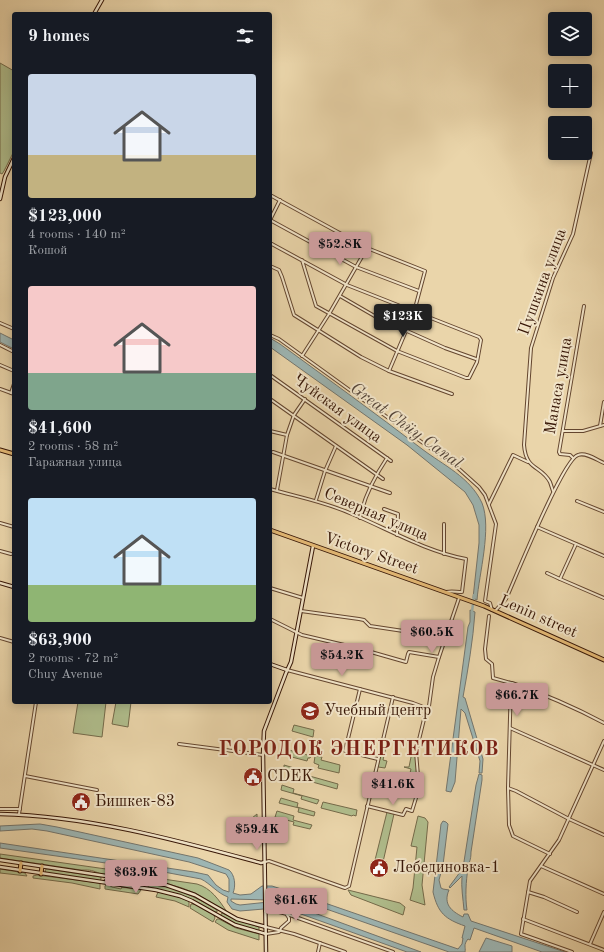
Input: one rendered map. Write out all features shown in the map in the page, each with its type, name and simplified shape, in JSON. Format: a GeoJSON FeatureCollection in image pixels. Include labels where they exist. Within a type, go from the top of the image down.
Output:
{"type":"FeatureCollection","features":[{"type":"Feature","properties":{"kind":"main road"},"geometry":{"type":"LineString","coordinates":[[95,12],[102,0]]}},
{"type":"Feature","properties":{"kind":"main road"},"geometry":{"type":"LineString","coordinates":[[0,199],[5,177],[12,162]]}},
{"type":"Feature","properties":{"kind":"main road"},"geometry":{"type":"LineString","coordinates":[[0,450],[12,453]]}},
{"type":"Feature","properties":{"kind":"main road","name":"Victory Street"},"geometry":{"type":"LineString","coordinates":[[272,531],[465,600]]}},
{"type":"Feature","properties":{"kind":"main road"},"geometry":{"type":"LineString","coordinates":[[266,952],[263,755],[264,731],[291,662],[313,546]]}},
{"type":"Feature","properties":{"kind":"main road"},"geometry":{"type":"LineString","coordinates":[[0,583],[12,586]]}},
{"type":"Feature","properties":{"kind":"main road","name":"Lenin street"},"geometry":{"type":"LineString","coordinates":[[465,600],[484,606],[604,660]]}},
{"type":"Feature","properties":{"kind":"main road"},"geometry":{"type":"LineString","coordinates":[[272,665],[287,670]]}},
{"type":"Feature","properties":{"kind":"main road"},"geometry":{"type":"LineString","coordinates":[[0,814],[20,814],[94,823],[214,850],[261,863],[265,862]]}},
{"type":"Feature","properties":{"kind":"main road"},"geometry":{"type":"LineString","coordinates":[[0,860],[166,884],[189,892],[240,920],[266,927]]}},
{"type":"Feature","properties":{"kind":"main road"},"geometry":{"type":"LineString","coordinates":[[20,871],[21,863]]}},
{"type":"Feature","properties":{"kind":"main road"},"geometry":{"type":"LineString","coordinates":[[41,874],[42,866]]}},
{"type":"Feature","properties":{"kind":"main road"},"geometry":{"type":"LineString","coordinates":[[0,867],[144,888],[180,896],[235,925],[266,934]]}},
{"type":"Feature","properties":{"kind":"main road"},"geometry":{"type":"LineString","coordinates":[[102,882],[103,876]]}},
{"type":"Feature","properties":{"kind":"main road"},"geometry":{"type":"LineString","coordinates":[[144,888],[147,881]]}},
{"type":"Feature","properties":{"kind":"main road"},"geometry":{"type":"LineString","coordinates":[[217,916],[220,910]]}},
{"type":"Feature","properties":{"kind":"street","name":"Пушкина улица"},"geometry":{"type":"LineString","coordinates":[[529,463],[524,445],[531,348],[553,278],[573,234],[589,160]]}},
{"type":"Feature","properties":{"kind":"street"},"geometry":{"type":"LineString","coordinates":[[272,196],[367,248],[425,271],[414,312],[389,371]]}},
{"type":"Feature","properties":{"kind":"street"},"geometry":{"type":"LineString","coordinates":[[272,216],[280,200]]}},
{"type":"Feature","properties":{"kind":"street"},"geometry":{"type":"LineString","coordinates":[[272,221],[356,266],[420,291]]}},
{"type":"Feature","properties":{"kind":"street"},"geometry":{"type":"LineString","coordinates":[[272,244],[302,260],[346,284],[479,337],[481,340],[476,359],[477,362],[470,378],[397,351],[316,306],[302,260]]}},
{"type":"Feature","properties":{"kind":"street"},"geometry":{"type":"LineString","coordinates":[[302,356],[319,331],[367,248]]}},
{"type":"Feature","properties":{"kind":"street"},"geometry":{"type":"LineString","coordinates":[[272,267],[278,270],[282,277],[294,315],[360,357],[389,371],[452,394]]}},
{"type":"Feature","properties":{"kind":"street"},"geometry":{"type":"LineString","coordinates":[[340,296],[378,318],[405,331],[476,359]]}},
{"type":"Feature","properties":{"kind":"street","name":"Манаса улица"},"geometry":{"type":"LineString","coordinates":[[574,458],[570,455],[560,454],[559,452],[584,306]]}},
{"type":"Feature","properties":{"kind":"street"},"geometry":{"type":"LineString","coordinates":[[0,323],[12,328]]}},
{"type":"Feature","properties":{"kind":"street"},"geometry":{"type":"LineString","coordinates":[[272,336],[279,339],[459,469],[479,487],[485,495],[496,524],[485,601],[490,603],[493,610],[506,599],[553,491],[576,455],[584,454],[604,463]]}},
{"type":"Feature","properties":{"kind":"street"},"geometry":{"type":"LineString","coordinates":[[0,345],[12,351]]}},
{"type":"Feature","properties":{"kind":"street"},"geometry":{"type":"LineString","coordinates":[[0,365],[12,370]]}},
{"type":"Feature","properties":{"kind":"street","name":"Чуйская улица"},"geometry":{"type":"LineString","coordinates":[[272,376],[391,461]]}},
{"type":"Feature","properties":{"kind":"street"},"geometry":{"type":"LineString","coordinates":[[0,389],[10,393],[12,388]]}},
{"type":"Feature","properties":{"kind":"street"},"geometry":{"type":"LineString","coordinates":[[277,490],[287,436],[294,415],[305,399]]}},
{"type":"Feature","properties":{"kind":"street"},"geometry":{"type":"LineString","coordinates":[[272,400],[383,479]]}},
{"type":"Feature","properties":{"kind":"street"},"geometry":{"type":"LineString","coordinates":[[600,426],[604,402]]}},
{"type":"Feature","properties":{"kind":"street"},"geometry":{"type":"LineString","coordinates":[[562,431],[583,431],[604,425]]}},
{"type":"Feature","properties":{"kind":"street"},"geometry":{"type":"LineString","coordinates":[[272,432],[287,436]]}},
{"type":"Feature","properties":{"kind":"street"},"geometry":{"type":"LineString","coordinates":[[316,500],[325,471],[336,446]]}},
{"type":"Feature","properties":{"kind":"street"},"geometry":{"type":"LineString","coordinates":[[273,452],[390,493]]}},
{"type":"Feature","properties":{"kind":"street"},"geometry":{"type":"LineString","coordinates":[[489,504],[513,455],[529,463],[549,481],[553,491]]}},
{"type":"Feature","properties":{"kind":"street"},"geometry":{"type":"LineString","coordinates":[[360,518],[361,510],[371,486],[387,458]]}},
{"type":"Feature","properties":{"kind":"street","name":"Северная улица"},"geometry":{"type":"LineString","coordinates":[[272,489],[316,500],[353,514],[419,545],[444,554],[466,559],[462,592],[454,590],[442,592]]}},
{"type":"Feature","properties":{"kind":"street"},"geometry":{"type":"LineString","coordinates":[[577,501],[604,512]]}},
{"type":"Feature","properties":{"kind":"street"},"geometry":{"type":"LineString","coordinates":[[384,509],[398,514],[397,535]]}},
{"type":"Feature","properties":{"kind":"street"},"geometry":{"type":"LineString","coordinates":[[0,523],[12,526]]}},
{"type":"Feature","properties":{"kind":"street","name":"Северная улица"},"geometry":{"type":"LineString","coordinates":[[444,524],[444,554]]}},
{"type":"Feature","properties":{"kind":"street"},"geometry":{"type":"LineString","coordinates":[[537,527],[604,556]]}},
{"type":"Feature","properties":{"kind":"street"},"geometry":{"type":"LineString","coordinates":[[560,579],[576,544]]}},
{"type":"Feature","properties":{"kind":"street"},"geometry":{"type":"LineString","coordinates":[[0,551],[10,554]]}},
{"type":"Feature","properties":{"kind":"street"},"geometry":{"type":"LineString","coordinates":[[547,573],[604,598]]}},
{"type":"Feature","properties":{"kind":"street"},"geometry":{"type":"LineString","coordinates":[[272,589],[303,598]]}},
{"type":"Feature","properties":{"kind":"street"},"geometry":{"type":"LineString","coordinates":[[367,806],[402,815],[406,809],[412,811],[419,788],[416,752],[427,710],[430,706],[433,677],[459,598]]}},
{"type":"Feature","properties":{"kind":"street"},"geometry":{"type":"LineString","coordinates":[[301,611],[364,620],[370,626],[410,632],[444,641]]}},
{"type":"Feature","properties":{"kind":"street"},"geometry":{"type":"LineString","coordinates":[[489,616],[485,649],[486,659],[492,664],[493,678],[537,691],[574,707],[604,723]]}},
{"type":"Feature","properties":{"kind":"street"},"geometry":{"type":"LineString","coordinates":[[272,621],[304,636],[363,649],[406,662],[409,652],[439,657]]}},
{"type":"Feature","properties":{"kind":"street"},"geometry":{"type":"LineString","coordinates":[[0,638],[12,641]]}},
{"type":"Feature","properties":{"kind":"street"},"geometry":{"type":"LineString","coordinates":[[287,670],[393,697],[420,705],[427,710]]}},
{"type":"Feature","properties":{"kind":"street"},"geometry":{"type":"LineString","coordinates":[[511,683],[508,788],[509,825],[513,836],[550,854]]}},
{"type":"Feature","properties":{"kind":"street"},"geometry":{"type":"LineString","coordinates":[[360,689],[345,751],[378,759]]}},
{"type":"Feature","properties":{"kind":"street"},"geometry":{"type":"LineString","coordinates":[[265,862],[272,862],[347,888],[349,886],[393,697]]}},
{"type":"Feature","properties":{"kind":"street"},"geometry":{"type":"LineString","coordinates":[[20,814],[36,704]]}},
{"type":"Feature","properties":{"kind":"street"},"geometry":{"type":"LineString","coordinates":[[509,728],[604,770]]}},
{"type":"Feature","properties":{"kind":"street"},"geometry":{"type":"LineString","coordinates":[[572,952],[521,934],[530,881],[559,840],[604,741]]}},
{"type":"Feature","properties":{"kind":"street"},"geometry":{"type":"LineString","coordinates":[[179,744],[263,755]]}},
{"type":"Feature","properties":{"kind":"street"},"geometry":{"type":"LineString","coordinates":[[25,776],[97,790]]}},
{"type":"Feature","properties":{"kind":"street"},"geometry":{"type":"LineString","coordinates":[[508,788],[604,835]]}},
{"type":"Feature","properties":{"kind":"street"},"geometry":{"type":"LineString","coordinates":[[0,808],[20,809]]}},
{"type":"Feature","properties":{"kind":"street"},"geometry":{"type":"LineString","coordinates":[[541,866],[604,894]]}},
{"type":"Feature","properties":{"kind":"street"},"geometry":{"type":"LineString","coordinates":[[528,892],[544,897],[577,912]]}},
{"type":"Feature","properties":{"kind":"street"},"geometry":{"type":"LineString","coordinates":[[265,911],[286,914],[392,952]]}},
{"type":"Feature","properties":{"kind":"street"},"geometry":{"type":"LineString","coordinates":[[590,944],[604,912]]}},
{"type":"Feature","properties":{"kind":"street"},"geometry":{"type":"LineString","coordinates":[[266,934],[280,931],[289,922],[289,918],[286,914]]}},
{"type":"Feature","properties":{"kind":"street"},"geometry":{"type":"LineString","coordinates":[[524,919],[604,950]]}},
{"type":"Feature","properties":{"kind":"street"},"geometry":{"type":"LineString","coordinates":[[266,927],[294,934],[345,952]]}},
{"type":"Feature","properties":{"kind":"street"},"geometry":{"type":"LineString","coordinates":[[318,952],[320,943]]}},
{"type":"Feature","properties":{"kind":"green space"},"geometry":{"type":"Polygon","coordinates":[[[0,63],[12,70],[12,155],[2,174],[0,173],[0,63]]]}},
{"type":"Feature","properties":{"kind":"green space"},"geometry":{"type":"Polygon","coordinates":[[[78,704],[106,704],[102,737],[73,733],[78,704]]]}},
{"type":"Feature","properties":{"kind":"green space"},"geometry":{"type":"Polygon","coordinates":[[[116,704],[131,704],[128,727],[112,724],[116,704]]]}},
{"type":"Feature","properties":{"kind":"green space"},"geometry":{"type":"Polygon","coordinates":[[[294,725],[314,730],[313,737],[292,731],[294,725]]]}},
{"type":"Feature","properties":{"kind":"green space"},"geometry":{"type":"Polygon","coordinates":[[[382,746],[386,747],[383,760],[387,761],[385,768],[378,767],[382,746]]]}},
{"type":"Feature","properties":{"kind":"green space"},"geometry":{"type":"Polygon","coordinates":[[[289,750],[311,756],[307,761],[288,756],[289,750]]]}},
{"type":"Feature","properties":{"kind":"green space"},"geometry":{"type":"Polygon","coordinates":[[[412,752],[415,753],[417,772],[413,774],[410,773],[411,769],[404,767],[409,767],[412,752]]]}},
{"type":"Feature","properties":{"kind":"green space"},"geometry":{"type":"Polygon","coordinates":[[[315,756],[322,757],[321,760],[340,765],[339,773],[318,768],[319,765],[314,763],[315,756]]]}},
{"type":"Feature","properties":{"kind":"green space"},"geometry":{"type":"Polygon","coordinates":[[[284,765],[304,771],[306,775],[338,784],[337,789],[288,775],[290,770],[284,768],[284,765]]]}},
{"type":"Feature","properties":{"kind":"green space"},"geometry":{"type":"Polygon","coordinates":[[[282,785],[294,789],[293,793],[319,800],[317,804],[301,799],[302,796],[281,790],[282,785]]]}},
{"type":"Feature","properties":{"kind":"green space"},"geometry":{"type":"Polygon","coordinates":[[[281,798],[298,803],[297,807],[315,812],[314,816],[298,812],[299,808],[279,803],[281,798]]]}},
{"type":"Feature","properties":{"kind":"green space"},"geometry":{"type":"Polygon","coordinates":[[[323,802],[357,810],[356,816],[321,808],[323,802]]]}},
{"type":"Feature","properties":{"kind":"green space"},"geometry":{"type":"Polygon","coordinates":[[[277,811],[294,816],[293,820],[312,825],[310,829],[293,825],[294,822],[275,817],[277,811]]]}},
{"type":"Feature","properties":{"kind":"green space"},"geometry":{"type":"Polygon","coordinates":[[[387,812],[394,814],[383,862],[375,860],[387,812]]]}},
{"type":"Feature","properties":{"kind":"green space"},"geometry":{"type":"Polygon","coordinates":[[[257,814],[257,837],[251,833],[252,818],[257,814]]]}},
{"type":"Feature","properties":{"kind":"green space"},"geometry":{"type":"Polygon","coordinates":[[[418,816],[425,818],[428,822],[422,885],[425,905],[410,900],[413,888],[417,847],[411,846],[418,816]]]}},
{"type":"Feature","properties":{"kind":"green space"},"geometry":{"type":"Polygon","coordinates":[[[0,854],[197,884],[211,891],[227,912],[195,893],[165,883],[101,874],[90,870],[0,858],[0,854]]]}},
{"type":"Feature","properties":{"kind":"green space"},"geometry":{"type":"Polygon","coordinates":[[[0,869],[25,873],[27,876],[0,873],[0,869]]]}},
{"type":"Feature","properties":{"kind":"green space"},"geometry":{"type":"Polygon","coordinates":[[[47,869],[101,877],[101,879],[100,881],[46,873],[45,870],[47,869]]]}},
{"type":"Feature","properties":{"kind":"green space"},"geometry":{"type":"Polygon","coordinates":[[[37,875],[100,883],[100,889],[72,883],[33,878],[33,876],[37,875]]]}},
{"type":"Feature","properties":{"kind":"green space"},"geometry":{"type":"Polygon","coordinates":[[[107,877],[143,882],[144,886],[104,880],[107,877]]]}},
{"type":"Feature","properties":{"kind":"green space"},"geometry":{"type":"Polygon","coordinates":[[[149,883],[167,887],[192,896],[217,910],[217,912],[214,912],[182,896],[148,887],[149,883]]]}},
{"type":"Feature","properties":{"kind":"green space"},"geometry":{"type":"Polygon","coordinates":[[[107,884],[121,889],[122,887],[141,890],[138,894],[105,889],[107,884]]]}},
{"type":"Feature","properties":{"kind":"green space"},"geometry":{"type":"Polygon","coordinates":[[[348,890],[400,903],[405,907],[403,915],[351,895],[348,890]]]}},
{"type":"Feature","properties":{"kind":"green space"},"geometry":{"type":"Polygon","coordinates":[[[158,892],[189,901],[189,907],[175,901],[156,897],[158,892]]]}},
{"type":"Feature","properties":{"kind":"green space"},"geometry":{"type":"Polygon","coordinates":[[[191,904],[195,904],[214,915],[215,918],[213,922],[190,908],[191,904]]]}},
{"type":"Feature","properties":{"kind":"green space"},"geometry":{"type":"Polygon","coordinates":[[[222,913],[237,920],[259,927],[259,931],[236,924],[220,916],[222,913]]]}},
{"type":"Feature","properties":{"kind":"green space"},"geometry":{"type":"Polygon","coordinates":[[[217,919],[236,928],[259,934],[259,940],[228,930],[215,922],[217,919]]]}},
{"type":"Feature","properties":{"kind":"water"},"geometry":{"type":"Polygon","coordinates":[[[0,333],[12,339],[12,348],[0,342],[0,333]]]}},
{"type":"Feature","properties":{"kind":"water"},"geometry":{"type":"Polygon","coordinates":[[[272,339],[455,472],[471,486],[482,503],[486,525],[477,600],[473,598],[479,543],[479,525],[473,505],[465,492],[407,445],[272,348],[272,339]]]}},
{"type":"Feature","properties":{"kind":"water"},"geometry":{"type":"Polygon","coordinates":[[[470,610],[475,612],[472,644],[463,697],[465,698],[483,759],[482,773],[479,773],[480,761],[465,713],[461,709],[455,782],[451,792],[446,791],[468,627],[470,622],[470,610]]]}},
{"type":"Feature","properties":{"kind":"water"},"geometry":{"type":"Polygon","coordinates":[[[479,774],[482,775],[482,780],[471,857],[467,873],[467,910],[464,910],[462,876],[450,888],[449,887],[463,868],[479,774]]]}},
{"type":"Feature","properties":{"kind":"water"},"geometry":{"type":"Polygon","coordinates":[[[443,821],[448,824],[443,865],[439,880],[441,888],[449,890],[447,899],[452,910],[463,917],[464,914],[468,914],[471,921],[565,952],[542,952],[474,928],[470,940],[468,939],[466,943],[465,952],[449,952],[292,897],[281,895],[268,900],[231,899],[231,901],[240,905],[278,901],[287,903],[421,952],[407,952],[287,909],[276,908],[240,911],[232,909],[227,902],[228,897],[201,879],[148,869],[0,848],[0,843],[194,872],[208,875],[216,885],[229,892],[229,879],[226,874],[189,862],[47,831],[32,829],[0,831],[0,826],[40,824],[198,858],[231,872],[234,881],[233,893],[240,895],[251,894],[262,886],[272,886],[458,949],[462,944],[465,926],[452,921],[443,914],[437,905],[433,892],[441,824],[443,821]]]}},
{"type":"Feature","properties":{"kind":"water"},"geometry":{"type":"Polygon","coordinates":[[[486,938],[512,946],[512,952],[479,952],[486,938]]]}},
{"type":"Feature","properties":{"kind":"waterway","name":"Great Chüy Canal"},"geometry":{"type":"LineString","coordinates":[[472,612],[474,595]]}},
{"type":"Feature","properties":{"kind":"place","name":"Учебный центр"},"geometry":{"type":"Point","coordinates":[310,711]}},
{"type":"Feature","properties":{"kind":"place","name":"CDEK"},"geometry":{"type":"Point","coordinates":[253,777]}},
{"type":"Feature","properties":{"kind":"place","name":"Бишкек-83"},"geometry":{"type":"Point","coordinates":[81,802]}},
{"type":"Feature","properties":{"kind":"place","name":"Лебединовка-1"},"geometry":{"type":"Point","coordinates":[379,868]}},
{"type":"Feature","properties":{"kind":"district","name":"ГОРОДОК ЭНЕРГЕТИКОВ"},"geometry":{"type":"Point","coordinates":[359,750]}}]}
